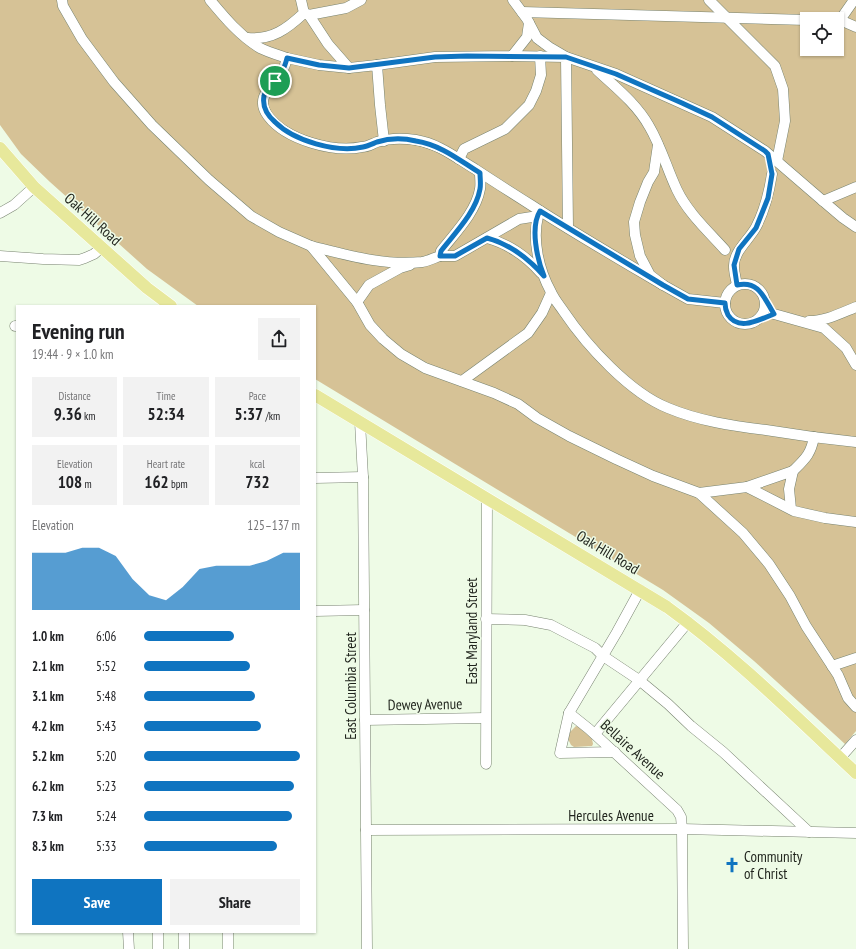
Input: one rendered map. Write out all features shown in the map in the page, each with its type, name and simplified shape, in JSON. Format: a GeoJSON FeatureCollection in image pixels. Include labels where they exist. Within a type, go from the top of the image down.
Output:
{"type":"FeatureCollection","features":[{"type":"Feature","properties":{"kind":"main road","name":"Oak Hill Road"},"geometry":{"type":"LineString","coordinates":[[0,148],[34,187],[101,248],[168,305]]}},
{"type":"Feature","properties":{"kind":"main road","name":"Oak Hill Road"},"geometry":{"type":"LineString","coordinates":[[316,396],[667,607],[688,622],[733,660],[856,773]]}},
{"type":"Feature","properties":{"kind":"street"},"geometry":{"type":"LineString","coordinates":[[62,0],[63,6],[82,39],[114,82],[152,125],[209,180],[251,216],[279,232],[311,246],[363,259],[391,263],[423,262]]}},
{"type":"Feature","properties":{"kind":"street"},"geometry":{"type":"LineString","coordinates":[[210,0],[229,22],[261,48],[287,58],[319,65],[349,68],[435,57],[566,57]]}},
{"type":"Feature","properties":{"kind":"street"},"geometry":{"type":"LineString","coordinates":[[301,0],[306,14],[328,44],[349,68]]}},
{"type":"Feature","properties":{"kind":"street"},"geometry":{"type":"LineString","coordinates":[[248,38],[267,38],[289,27],[306,14],[346,8],[361,0]]}},
{"type":"Feature","properties":{"kind":"street"},"geometry":{"type":"LineString","coordinates":[[512,0],[522,12],[536,38],[549,47],[566,57],[616,74],[712,117],[768,154],[843,218],[856,227]]}},
{"type":"Feature","properties":{"kind":"street"},"geometry":{"type":"LineString","coordinates":[[709,0],[775,66],[783,89],[786,121],[781,164],[772,174]]}},
{"type":"Feature","properties":{"kind":"street"},"geometry":{"type":"LineString","coordinates":[[844,12],[854,0]]}},
{"type":"Feature","properties":{"kind":"street"},"geometry":{"type":"LineString","coordinates":[[522,12],[800,20]]}},
{"type":"Feature","properties":{"kind":"street"},"geometry":{"type":"LineString","coordinates":[[844,22],[856,27]]}},
{"type":"Feature","properties":{"kind":"street"},"geometry":{"type":"LineString","coordinates":[[512,56],[527,37],[529,24]]}},
{"type":"Feature","properties":{"kind":"street"},"geometry":{"type":"LineString","coordinates":[[459,159],[464,149],[505,129],[529,105],[536,91],[541,75],[540,56]]}},
{"type":"Feature","properties":{"kind":"street"},"geometry":{"type":"LineString","coordinates":[[566,57],[568,228]]}},
{"type":"Feature","properties":{"kind":"street"},"geometry":{"type":"LineString","coordinates":[[287,58],[284,68],[264,94],[264,107],[268,116],[280,127],[296,137],[321,145],[340,148],[363,147],[395,139],[416,140],[433,145],[451,153],[539,214],[568,228],[688,299],[725,303]]}},
{"type":"Feature","properties":{"kind":"street"},"geometry":{"type":"LineString","coordinates":[[377,65],[384,141]]}},
{"type":"Feature","properties":{"kind":"street"},"geometry":{"type":"LineString","coordinates":[[594,67],[618,88],[635,106],[649,126],[678,192],[696,218],[725,250],[734,265],[737,285]]}},
{"type":"Feature","properties":{"kind":"street"},"geometry":{"type":"LineString","coordinates":[[658,145],[654,172],[648,182],[634,222],[635,235],[640,256],[650,275],[663,285]]}},
{"type":"Feature","properties":{"kind":"street"},"geometry":{"type":"LineString","coordinates":[[734,265],[739,249],[756,228],[768,198],[772,174],[768,154]]}},
{"type":"Feature","properties":{"kind":"street"},"geometry":{"type":"LineString","coordinates":[[440,256],[441,251],[468,216],[475,202],[480,189],[480,173]]}},
{"type":"Feature","properties":{"kind":"street"},"geometry":{"type":"LineString","coordinates":[[0,213],[14,205],[34,187]]}},
{"type":"Feature","properties":{"kind":"street"},"geometry":{"type":"LineString","coordinates":[[823,201],[856,187]]}},
{"type":"Feature","properties":{"kind":"street"},"geometry":{"type":"LineString","coordinates":[[358,302],[369,285],[383,276],[400,268],[440,256],[455,256],[519,219],[539,214]]}},
{"type":"Feature","properties":{"kind":"street"},"geometry":{"type":"LineString","coordinates":[[539,214],[535,226],[536,243],[541,269],[551,293],[568,318],[599,354],[621,377],[643,394],[667,408],[697,418],[733,425],[856,442]]}},
{"type":"Feature","properties":{"kind":"street"},"geometry":{"type":"LineString","coordinates":[[487,238],[500,241],[517,251],[532,263],[544,276]]}},
{"type":"Feature","properties":{"kind":"street"},"geometry":{"type":"LineString","coordinates":[[311,246],[358,302],[370,325],[400,354],[425,368],[494,393],[518,404],[543,422],[616,459],[653,476],[699,493],[743,533],[769,564],[832,666],[848,698],[856,707]]}},
{"type":"Feature","properties":{"kind":"street"},"geometry":{"type":"LineString","coordinates":[[0,256],[43,260],[79,260],[94,254],[101,248]]}},
{"type":"Feature","properties":{"kind":"street"},"geometry":{"type":"LineString","coordinates":[[725,250],[739,249]]}},
{"type":"Feature","properties":{"kind":"street"},"geometry":{"type":"LineString","coordinates":[[774,314],[749,323],[742,324],[736,322],[730,318],[727,312],[725,303],[727,294],[737,285],[749,284],[760,291],[774,314],[789,319],[803,321],[817,321],[834,317],[856,307]]}},
{"type":"Feature","properties":{"kind":"street"},"geometry":{"type":"LineString","coordinates":[[462,381],[528,333],[542,313],[551,293]]}},
{"type":"Feature","properties":{"kind":"street"},"geometry":{"type":"LineString","coordinates":[[755,321],[763,310],[763,297]]}},
{"type":"Feature","properties":{"kind":"street"},"geometry":{"type":"LineString","coordinates":[[803,321],[824,328],[846,348],[856,365]]}},
{"type":"Feature","properties":{"kind":"street","name":"East Columbia Street"},"geometry":{"type":"LineString","coordinates":[[360,422],[363,477],[367,949]]}},
{"type":"Feature","properties":{"kind":"street"},"geometry":{"type":"LineString","coordinates":[[699,493],[747,486],[793,470],[808,456],[813,446],[814,437]]}},
{"type":"Feature","properties":{"kind":"street"},"geometry":{"type":"LineString","coordinates":[[791,509],[789,489],[793,470]]}},
{"type":"Feature","properties":{"kind":"street"},"geometry":{"type":"LineString","coordinates":[[316,478],[363,477]]}},
{"type":"Feature","properties":{"kind":"street"},"geometry":{"type":"LineString","coordinates":[[747,486],[771,500],[791,509],[825,518],[856,522]]}},
{"type":"Feature","properties":{"kind":"street","name":"East Maryland Street"},"geometry":{"type":"LineString","coordinates":[[486,764],[487,498]]}},
{"type":"Feature","properties":{"kind":"street"},"geometry":{"type":"LineString","coordinates":[[615,752],[560,752],[569,713],[629,612],[640,590]]}},
{"type":"Feature","properties":{"kind":"street"},"geometry":{"type":"LineString","coordinates":[[316,611],[364,610]]}},
{"type":"Feature","properties":{"kind":"street"},"geometry":{"type":"LineString","coordinates":[[486,619],[525,620],[551,624],[595,648],[603,656],[639,680],[668,704],[809,832]]}},
{"type":"Feature","properties":{"kind":"street"},"geometry":{"type":"LineString","coordinates":[[595,734],[688,622]]}},
{"type":"Feature","properties":{"kind":"street"},"geometry":{"type":"LineString","coordinates":[[832,666],[856,658]]}},
{"type":"Feature","properties":{"kind":"street","name":"Bellaire Avenue"},"geometry":{"type":"LineString","coordinates":[[569,713],[615,752],[677,810],[681,817],[683,949]]}},
{"type":"Feature","properties":{"kind":"street","name":"Dewey Avenue"},"geometry":{"type":"LineString","coordinates":[[365,720],[442,720],[485,718]]}},
{"type":"Feature","properties":{"kind":"street"},"geometry":{"type":"LineString","coordinates":[[840,758],[856,740]]}},
{"type":"Feature","properties":{"kind":"street","name":"Hercules Avenue"},"geometry":{"type":"LineString","coordinates":[[366,830],[682,829],[856,833]]}},
{"type":"Feature","properties":{"kind":"street"},"geometry":{"type":"LineString","coordinates":[[128,933],[128,949]]}},
{"type":"Feature","properties":{"kind":"street"},"geometry":{"type":"LineString","coordinates":[[158,933],[158,949]]}},
{"type":"Feature","properties":{"kind":"street"},"geometry":{"type":"LineString","coordinates":[[184,933],[184,949]]}},
{"type":"Feature","properties":{"kind":"street"},"geometry":{"type":"LineString","coordinates":[[228,933],[228,949]]}},
{"type":"Feature","properties":{"kind":"shaded area"},"geometry":{"type":"Polygon","coordinates":[[[0,0],[856,0],[856,731],[845,744],[754,661],[709,623],[663,590],[316,380],[316,305],[197,305],[147,269],[21,154],[0,125],[0,0]]]}},
{"type":"Feature","properties":{"kind":"shaded area"},"geometry":{"type":"Polygon","coordinates":[[[576,726],[592,739],[592,746],[574,747],[571,745],[568,739],[570,732],[576,726]]]}},
{"type":"Feature","properties":{"kind":"place","name":"Community of Christ"},"geometry":{"type":"Point","coordinates":[732,865]}},
{"type":"Feature","properties":{"kind":"route"},"geometry":{"type":"LineString","coordinates":[[435,57],[566,57],[616,74],[712,117],[768,154],[772,174],[768,198],[756,228],[739,249],[734,265],[737,285],[749,284],[755,287],[760,291],[774,314],[749,323],[742,324],[736,322],[730,318],[725,303],[688,299],[540,211],[535,226],[536,243],[541,269],[544,276],[532,263],[517,251],[500,241],[487,238],[455,256],[440,256],[441,251],[468,216],[475,202],[480,189],[480,173],[451,153],[433,145],[416,140],[395,139],[378,142],[363,147],[340,148],[321,145],[296,137],[280,127],[268,116],[264,107],[264,94],[275,81],[284,68],[287,58],[319,65],[349,68],[435,57]]}}]}
